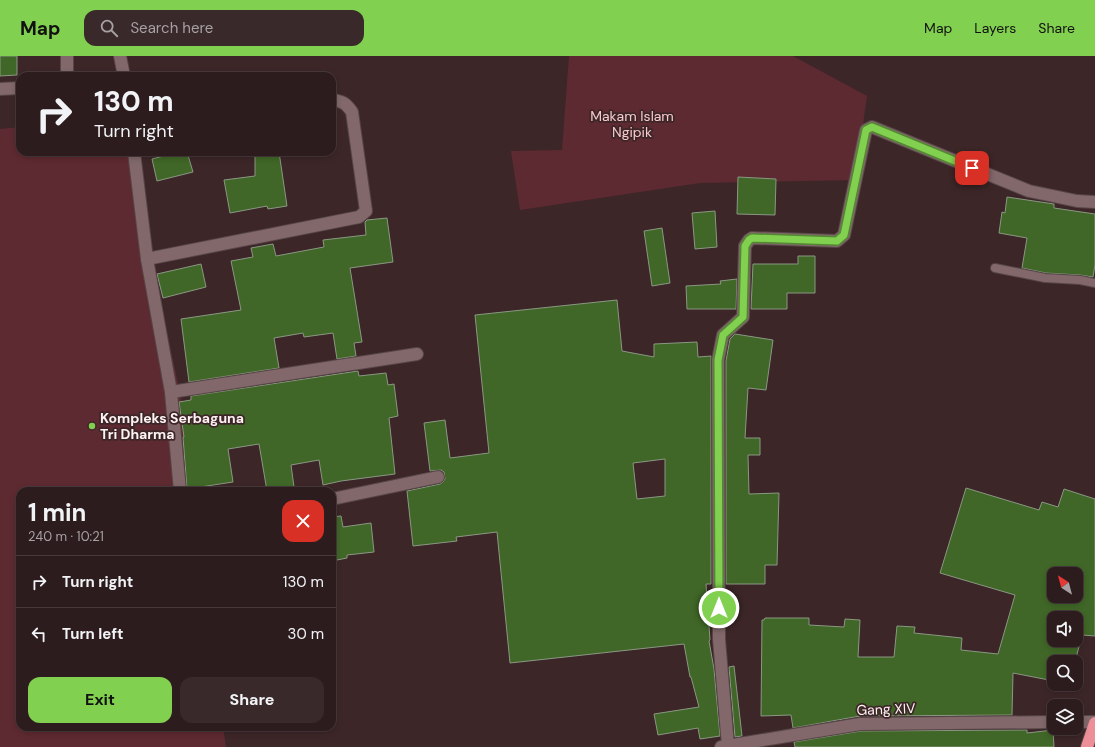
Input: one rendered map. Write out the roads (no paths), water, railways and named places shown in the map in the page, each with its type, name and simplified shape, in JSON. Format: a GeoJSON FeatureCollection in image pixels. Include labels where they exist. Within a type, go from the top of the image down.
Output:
{"type":"FeatureCollection","features":[{"type":"Feature","properties":{"kind":"highway"},"geometry":{"type":"LineString","coordinates":[[1087,747],[1095,722]]}},
{"type":"Feature","properties":{"kind":"street"},"geometry":{"type":"LineString","coordinates":[[67,72],[68,56]]}},
{"type":"Feature","properties":{"kind":"street"},"geometry":{"type":"LineString","coordinates":[[120,56],[123,72]]}},
{"type":"Feature","properties":{"kind":"street"},"geometry":{"type":"LineString","coordinates":[[0,88],[16,88]]}},
{"type":"Feature","properties":{"kind":"street"},"geometry":{"type":"LineString","coordinates":[[147,259],[359,217],[364,214],[366,211],[352,112],[347,105],[341,101],[336,100]]}},
{"type":"Feature","properties":{"kind":"street"},"geometry":{"type":"LineString","coordinates":[[725,746],[719,639],[718,360],[723,335],[743,317],[745,246],[749,240],[752,238],[837,241],[841,239],[844,235],[866,130],[872,127],[1029,191],[1077,201],[1095,202]]}},
{"type":"Feature","properties":{"kind":"street"},"geometry":{"type":"LineString","coordinates":[[134,156],[147,259],[171,392],[180,487]]}},
{"type":"Feature","properties":{"kind":"street"},"geometry":{"type":"LineString","coordinates":[[171,392],[417,354]]}},
{"type":"Feature","properties":{"kind":"street"},"geometry":{"type":"LineString","coordinates":[[336,498],[438,477]]}},
{"type":"Feature","properties":{"kind":"street","name":"Gang XIV"},"geometry":{"type":"LineString","coordinates":[[725,746],[860,724],[1047,722]]}},
{"type":"Feature","properties":{"kind":"street"},"geometry":{"type":"LineString","coordinates":[[1083,722],[1095,722]]}},
{"type":"Feature","properties":{"kind":"lane"},"geometry":{"type":"LineString","coordinates":[[995,268],[1045,278],[1080,280],[1095,283]]}},
{"type":"Feature","properties":{"kind":"place","name":"Kompleks Serbaguna Tri Dharma"},"geometry":{"type":"Point","coordinates":[92,426]}},
{"type":"Feature","properties":{"kind":"park label","name":"Makam Islam Ngipik"},"geometry":{"type":"Point","coordinates":[632,124]}}]}
